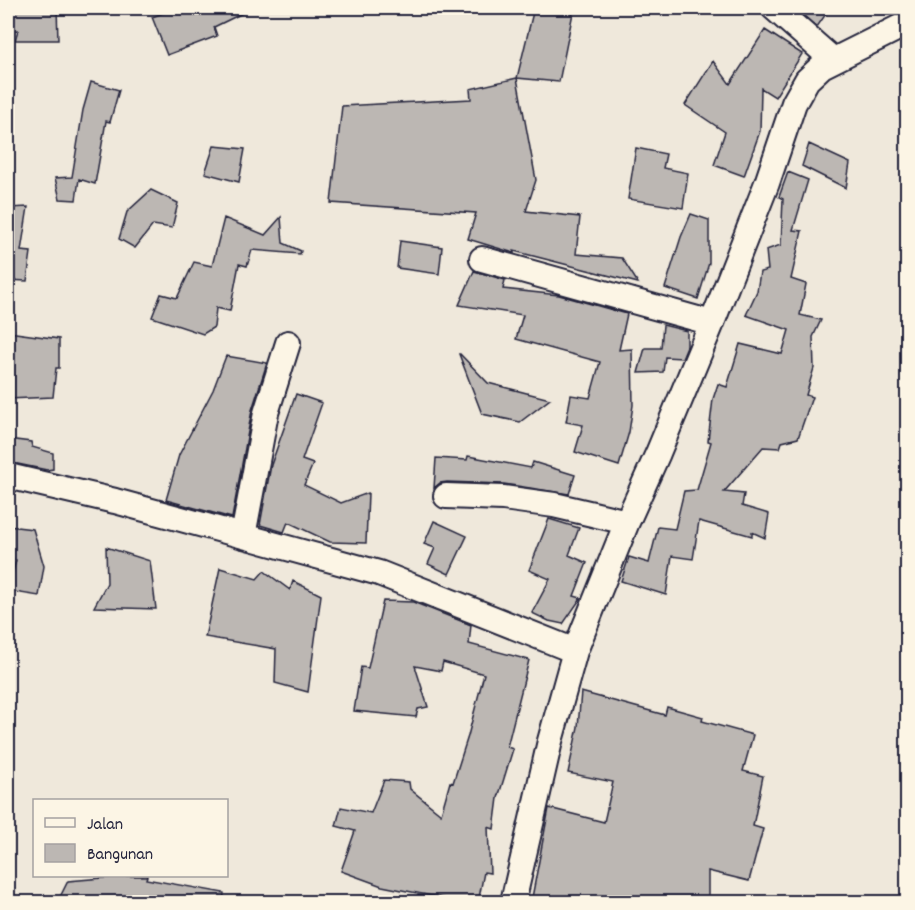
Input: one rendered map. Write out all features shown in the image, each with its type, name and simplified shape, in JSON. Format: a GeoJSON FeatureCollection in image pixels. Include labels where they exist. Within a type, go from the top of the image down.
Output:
{"type":"FeatureCollection","features":[{"type":"Feature","properties":{"kind":"street"},"geometry":{"type":"LineString","coordinates":[[774,8],[832,59]]}},
{"type":"Feature","properties":{"kind":"street"},"geometry":{"type":"LineString","coordinates":[[513,903],[550,741],[575,651],[712,323],[767,183],[794,103],[807,80],[832,59],[908,23]]}},
{"type":"Feature","properties":{"kind":"street"},"geometry":{"type":"LineString","coordinates":[[482,259],[712,323]]}},
{"type":"Feature","properties":{"kind":"street"},"geometry":{"type":"LineString","coordinates":[[243,536],[266,413],[288,343]]}},
{"type":"Feature","properties":{"kind":"street"},"geometry":{"type":"LineString","coordinates":[[8,476],[115,501],[379,573],[575,651]]}},
{"type":"Feature","properties":{"kind":"street"},"geometry":{"type":"LineString","coordinates":[[446,496],[503,498],[554,505],[627,522]]}},
{"type":"Feature","properties":{"kind":"building"},"geometry":{"type":"Polygon","coordinates":[[[57,8],[58,40],[15,40],[18,30],[8,31],[8,9],[57,8]]]}},
{"type":"Feature","properties":{"kind":"building"},"geometry":{"type":"Polygon","coordinates":[[[177,8],[253,8],[214,27],[217,36],[167,55],[152,17],[177,8]]]}},
{"type":"Feature","properties":{"kind":"building"},"geometry":{"type":"Polygon","coordinates":[[[534,8],[574,8],[559,82],[517,78],[534,8]]]}},
{"type":"Feature","properties":{"kind":"building"},"geometry":{"type":"Polygon","coordinates":[[[795,8],[830,8],[817,27],[795,8]]]}},
{"type":"Feature","properties":{"kind":"building"},"geometry":{"type":"Polygon","coordinates":[[[765,30],[802,54],[775,97],[761,88],[760,131],[744,176],[714,165],[725,132],[685,105],[713,61],[730,84],[765,30]]]}},
{"type":"Feature","properties":{"kind":"building"},"geometry":{"type":"Polygon","coordinates":[[[517,78],[536,180],[526,211],[580,217],[576,254],[622,258],[638,283],[514,251],[514,253],[468,239],[476,213],[331,203],[342,106],[471,99],[470,89],[517,78]]]}},
{"type":"Feature","properties":{"kind":"building"},"geometry":{"type":"Polygon","coordinates":[[[91,82],[119,90],[110,122],[106,121],[95,184],[79,179],[76,200],[60,199],[55,178],[72,177],[83,110],[91,82]]]}},
{"type":"Feature","properties":{"kind":"building"},"geometry":{"type":"Polygon","coordinates":[[[809,144],[850,163],[846,188],[802,166],[809,144]]]}},
{"type":"Feature","properties":{"kind":"building"},"geometry":{"type":"Polygon","coordinates":[[[214,146],[245,149],[239,182],[205,173],[214,146]]]}},
{"type":"Feature","properties":{"kind":"building"},"geometry":{"type":"Polygon","coordinates":[[[636,148],[666,154],[663,168],[688,173],[683,208],[628,199],[636,148]]]}},
{"type":"Feature","properties":{"kind":"building"},"geometry":{"type":"Polygon","coordinates":[[[788,172],[808,180],[793,230],[802,231],[791,279],[806,284],[800,315],[821,320],[813,337],[814,368],[806,395],[812,397],[798,438],[782,442],[780,448],[763,447],[724,492],[744,494],[742,506],[769,514],[765,538],[752,532],[752,536],[699,521],[693,559],[672,556],[666,595],[621,581],[629,557],[649,563],[658,527],[675,529],[684,491],[697,490],[711,442],[708,441],[713,399],[718,384],[727,387],[740,344],[782,354],[789,330],[746,315],[757,291],[760,272],[768,270],[766,250],[781,245],[783,199],[779,197],[788,172]]]}},
{"type":"Feature","properties":{"kind":"building"},"geometry":{"type":"Polygon","coordinates":[[[151,190],[178,203],[172,228],[153,225],[135,248],[119,239],[127,212],[151,190]]]}},
{"type":"Feature","properties":{"kind":"building"},"geometry":{"type":"Polygon","coordinates":[[[28,207],[21,251],[31,252],[27,281],[8,280],[8,208],[28,207]]]}},
{"type":"Feature","properties":{"kind":"building"},"geometry":{"type":"Polygon","coordinates":[[[691,214],[709,220],[709,263],[698,299],[665,288],[681,237],[691,214]]]}},
{"type":"Feature","properties":{"kind":"building"},"geometry":{"type":"Polygon","coordinates":[[[281,217],[283,243],[301,251],[300,254],[252,250],[247,266],[239,264],[230,311],[216,308],[214,327],[203,334],[152,317],[161,294],[177,298],[194,262],[212,266],[224,218],[265,235],[281,217]]]}},
{"type":"Feature","properties":{"kind":"building"},"geometry":{"type":"Polygon","coordinates":[[[400,241],[442,247],[439,274],[397,268],[400,241]]]}},
{"type":"Feature","properties":{"kind":"building"},"geometry":{"type":"Polygon","coordinates":[[[474,271],[505,280],[503,289],[559,295],[627,314],[619,350],[632,349],[633,405],[629,432],[619,466],[575,452],[583,425],[566,422],[571,395],[590,398],[600,362],[516,339],[523,315],[459,305],[474,271]]]}},
{"type":"Feature","properties":{"kind":"building"},"geometry":{"type":"Polygon","coordinates":[[[663,325],[687,331],[687,346],[682,358],[665,357],[663,372],[638,373],[645,348],[661,348],[663,325]]]}},
{"type":"Feature","properties":{"kind":"building"},"geometry":{"type":"Polygon","coordinates":[[[8,332],[59,339],[59,368],[56,368],[53,397],[8,399],[8,332]]]}},
{"type":"Feature","properties":{"kind":"building"},"geometry":{"type":"Polygon","coordinates":[[[459,354],[488,383],[550,399],[520,422],[482,414],[459,354]]]}},
{"type":"Feature","properties":{"kind":"building"},"geometry":{"type":"Polygon","coordinates":[[[226,356],[267,363],[252,410],[232,518],[166,500],[179,455],[213,390],[226,356]]]}},
{"type":"Feature","properties":{"kind":"building"},"geometry":{"type":"Polygon","coordinates":[[[296,394],[322,403],[302,460],[313,464],[304,485],[341,503],[368,493],[366,543],[330,542],[288,522],[284,532],[260,525],[271,465],[296,394]]]}},
{"type":"Feature","properties":{"kind":"building"},"geometry":{"type":"Polygon","coordinates":[[[8,439],[31,442],[32,447],[53,453],[53,469],[47,470],[8,462],[8,439]]]}},
{"type":"Feature","properties":{"kind":"building"},"geometry":{"type":"Polygon","coordinates":[[[468,456],[531,468],[533,462],[575,475],[569,494],[504,484],[447,482],[440,483],[434,488],[436,458],[467,460],[468,456]]]}},
{"type":"Feature","properties":{"kind":"building"},"geometry":{"type":"Polygon","coordinates":[[[549,519],[579,528],[569,555],[587,563],[574,596],[581,598],[563,624],[549,621],[532,613],[550,579],[529,570],[549,519]]]}},
{"type":"Feature","properties":{"kind":"building"},"geometry":{"type":"Polygon","coordinates":[[[434,521],[467,536],[449,574],[428,564],[435,548],[424,544],[434,521]]]}},
{"type":"Feature","properties":{"kind":"building"},"geometry":{"type":"Polygon","coordinates":[[[8,526],[33,529],[44,566],[39,596],[8,591],[16,560],[8,558],[8,526]]]}},
{"type":"Feature","properties":{"kind":"building"},"geometry":{"type":"Polygon","coordinates":[[[106,547],[150,561],[156,609],[94,607],[107,583],[106,547]]]}},
{"type":"Feature","properties":{"kind":"building"},"geometry":{"type":"Polygon","coordinates":[[[220,568],[257,579],[264,571],[290,590],[293,581],[321,595],[308,692],[275,683],[276,649],[205,637],[220,568]]]}},
{"type":"Feature","properties":{"kind":"building"},"geometry":{"type":"Polygon","coordinates":[[[383,601],[413,602],[471,625],[469,644],[529,660],[507,747],[513,749],[498,798],[494,829],[488,827],[490,873],[484,872],[478,903],[467,903],[382,886],[341,871],[355,831],[336,826],[341,807],[371,813],[384,780],[409,782],[410,789],[441,814],[450,782],[453,783],[468,736],[484,674],[443,662],[441,671],[415,666],[428,707],[418,709],[416,717],[354,711],[361,667],[368,668],[383,601]]]}},
{"type":"Feature","properties":{"kind":"building"},"geometry":{"type":"Polygon","coordinates":[[[581,692],[665,715],[667,707],[703,717],[702,721],[753,735],[743,771],[763,776],[753,826],[763,829],[749,881],[708,871],[708,903],[531,903],[549,808],[604,822],[613,782],[568,773],[578,727],[581,692]]]}},
{"type":"Feature","properties":{"kind":"building"},"geometry":{"type":"Polygon","coordinates":[[[147,877],[146,879],[224,893],[223,903],[121,903],[94,899],[93,903],[57,903],[68,881],[147,877]]]}}]}
